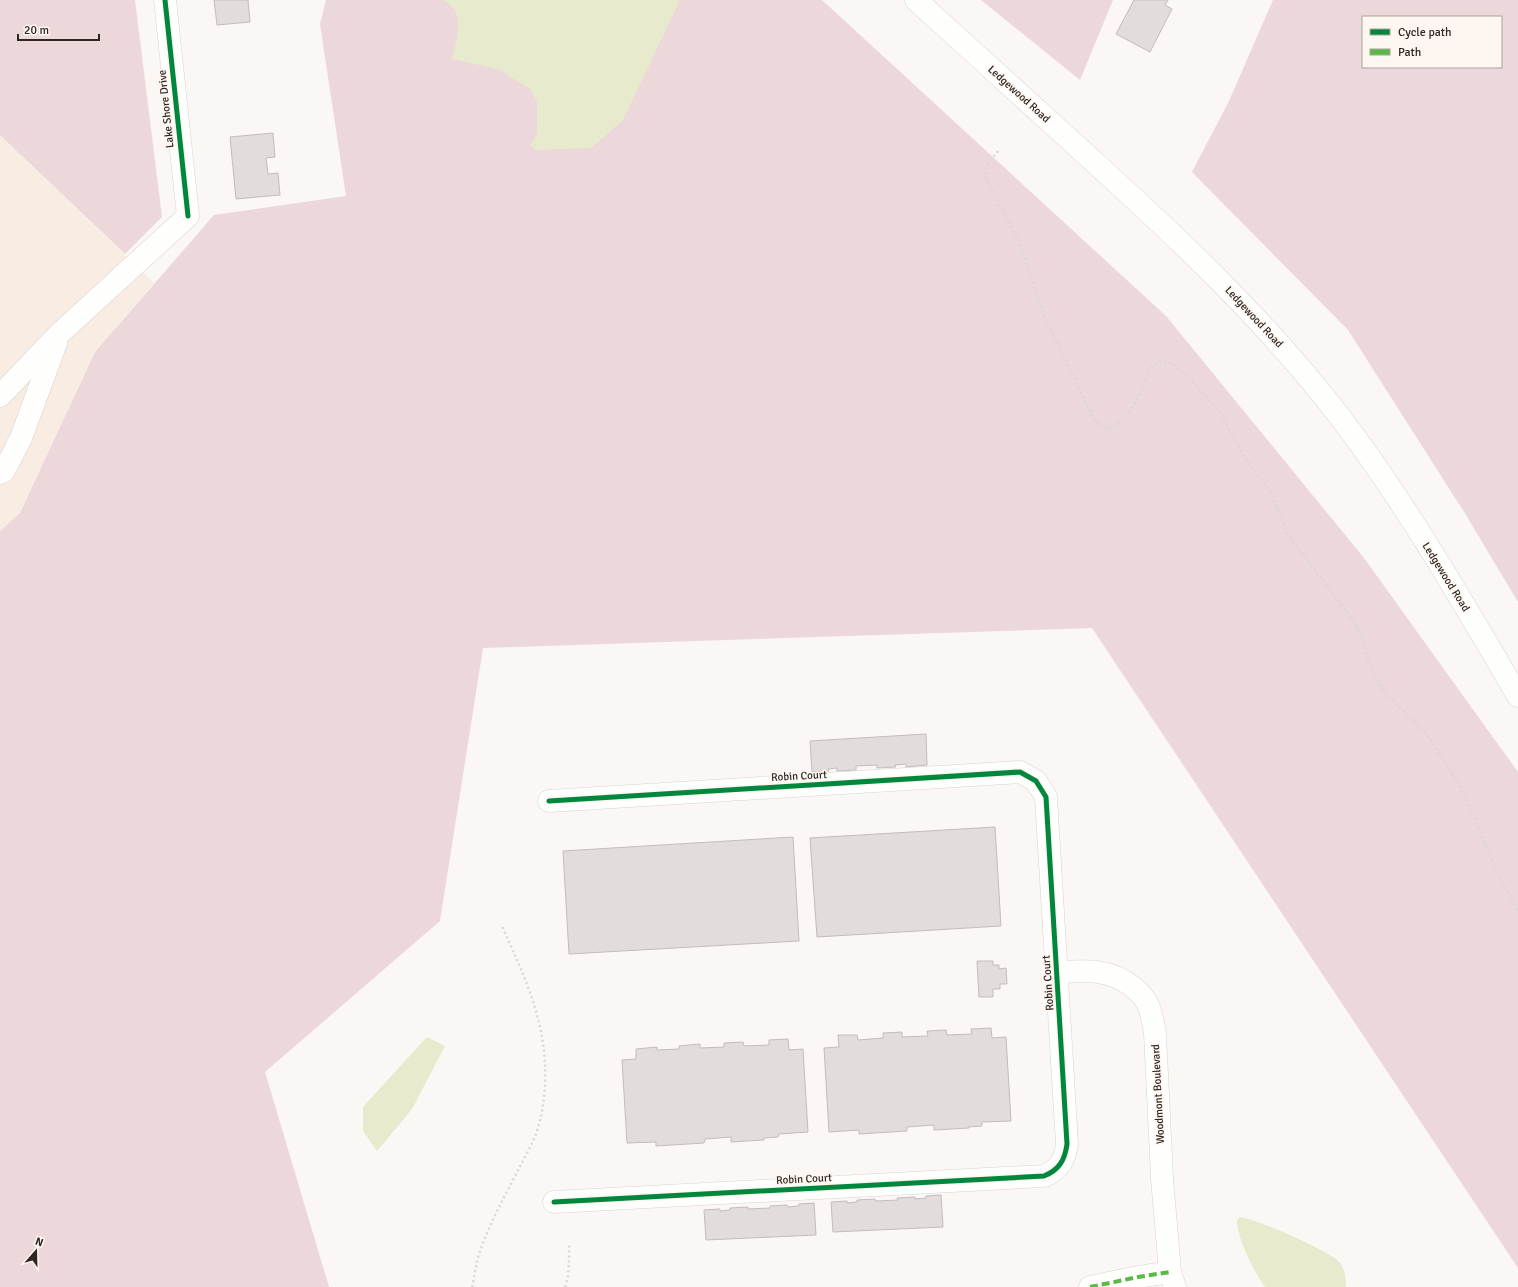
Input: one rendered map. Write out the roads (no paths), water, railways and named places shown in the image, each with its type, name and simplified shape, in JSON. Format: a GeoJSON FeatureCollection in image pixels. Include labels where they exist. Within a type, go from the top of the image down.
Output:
{"type":"FeatureCollection","features":[{"type":"Feature","properties":{"kind":"street","name":"Lake Shore Drive"},"geometry":{"type":"LineString","coordinates":[[59,334],[188,216],[165,0]]}},
{"type":"Feature","properties":{"kind":"street","name":"Ledgewood Road"},"geometry":{"type":"LineString","coordinates":[[916,0],[1191,252],[1239,300],[1294,361],[1340,418],[1396,496],[1453,587],[1518,696]]}},
{"type":"Feature","properties":{"kind":"street"},"geometry":{"type":"LineString","coordinates":[[0,396],[59,334]]}},
{"type":"Feature","properties":{"kind":"street"},"geometry":{"type":"LineString","coordinates":[[0,473],[4,471],[21,438],[59,334]]}},
{"type":"Feature","properties":{"kind":"street","name":"Robin Court"},"geometry":{"type":"LineString","coordinates":[[549,801],[1020,772],[1036,781],[1046,797],[1067,1144],[1066,1154],[1054,1172],[1044,1176],[554,1202]]}},
{"type":"Feature","properties":{"kind":"street","name":"Woodmont Boulevard"},"geometry":{"type":"LineString","coordinates":[[1057,972],[1086,971],[1114,975],[1124,980],[1137,990],[1147,1002],[1152,1016],[1155,1033],[1162,1178],[1172,1280]]}},
{"type":"Feature","properties":{"kind":"street"},"geometry":{"type":"LineString","coordinates":[[1090,1287],[1138,1277],[1172,1280]]}}]}
